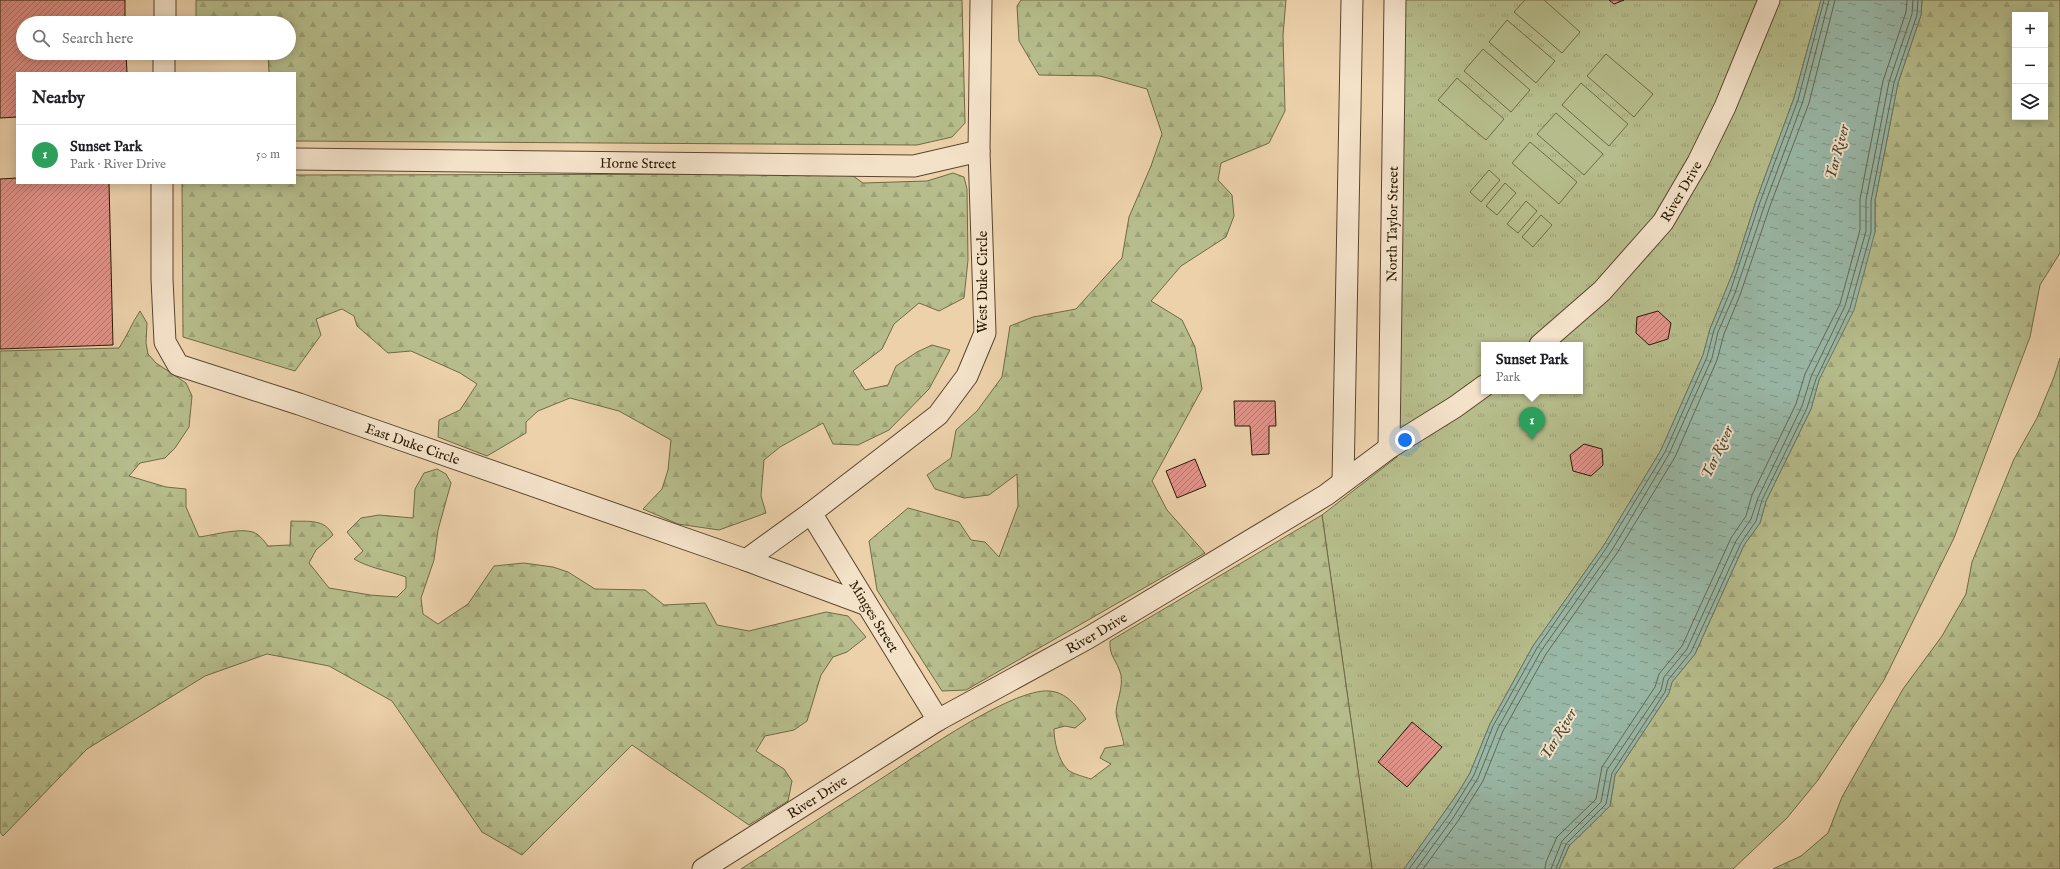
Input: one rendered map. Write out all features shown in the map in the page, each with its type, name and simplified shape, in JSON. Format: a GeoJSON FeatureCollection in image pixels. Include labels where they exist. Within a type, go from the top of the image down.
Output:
{"type":"FeatureCollection","features":[{"type":"Feature","properties":{"kind":"street"},"geometry":{"type":"LineString","coordinates":[[165,16],[166,0]]}},
{"type":"Feature","properties":{"kind":"street","name":"West Duke Circle"},"geometry":{"type":"LineString","coordinates":[[811,513],[938,415],[967,376],[985,333],[979,151],[981,0]]}},
{"type":"Feature","properties":{"kind":"street"},"geometry":{"type":"LineString","coordinates":[[1343,482],[1352,0]]}},
{"type":"Feature","properties":{"kind":"street","name":"North Taylor Street"},"geometry":{"type":"LineString","coordinates":[[1389,448],[1395,0]]}},
{"type":"Feature","properties":{"kind":"street","name":"River Drive"},"geometry":{"type":"LineString","coordinates":[[1543,342],[1602,291],[1663,222],[1698,162],[1725,107],[1769,0]]}},
{"type":"Feature","properties":{"kind":"street"},"geometry":{"type":"LineString","coordinates":[[164,60],[164,72]]}},
{"type":"Feature","properties":{"kind":"street","name":"Horne Street"},"geometry":{"type":"LineString","coordinates":[[296,159],[914,166],[979,151]]}},
{"type":"Feature","properties":{"kind":"street","name":"East Duke Circle"},"geometry":{"type":"LineString","coordinates":[[162,184],[162,279],[165,342],[178,365],[299,404],[746,560],[867,605]]}},
{"type":"Feature","properties":{"kind":"street","name":"River Drive"},"geometry":{"type":"LineString","coordinates":[[703,869],[938,720],[1088,638],[1326,495],[1389,448],[1455,407],[1481,388]]}},
{"type":"Feature","properties":{"kind":"street"},"geometry":{"type":"LineString","coordinates":[[746,560],[811,513]]}},
{"type":"Feature","properties":{"kind":"street","name":"Minges Street"},"geometry":{"type":"LineString","coordinates":[[811,513],[938,720]]}},
{"type":"Feature","properties":{"kind":"green space"},"geometry":{"type":"Polygon","coordinates":[[[196,0],[962,0],[965,123],[952,137],[917,145],[296,141],[296,72],[269,72],[268,60],[296,60],[296,16],[196,16],[196,0]]]}},
{"type":"Feature","properties":{"kind":"green space"},"geometry":{"type":"Polygon","coordinates":[[[1021,0],[1286,0],[1283,35],[1285,111],[1269,143],[1221,163],[1218,180],[1232,195],[1234,216],[1226,237],[1181,266],[1151,301],[1182,320],[1195,347],[1202,389],[1152,481],[1167,510],[1205,553],[966,690],[942,691],[877,590],[869,541],[908,508],[959,522],[971,540],[985,542],[999,557],[1018,506],[1017,474],[989,495],[964,498],[935,489],[927,475],[951,458],[956,430],[977,411],[1002,377],[1010,326],[1033,317],[1076,309],[1122,258],[1129,217],[1151,166],[1162,134],[1147,89],[1100,76],[1039,75],[1019,41],[1017,6],[1021,0]]]}},
{"type":"Feature","properties":{"kind":"green space"},"geometry":{"type":"Polygon","coordinates":[[[1403,0],[1821,0],[1794,98],[1756,201],[1734,270],[1710,329],[1703,355],[1661,450],[1604,545],[1533,646],[1490,724],[1470,773],[1458,793],[1404,869],[1372,869],[1322,515],[1397,457],[1403,0]]]}},
{"type":"Feature","properties":{"kind":"green space"},"geometry":{"type":"Polygon","coordinates":[[[1525,0],[1544,0],[1580,32],[1562,53],[1514,12],[1525,0]]]}},
{"type":"Feature","properties":{"kind":"green space"},"geometry":{"type":"Polygon","coordinates":[[[1922,0],[2060,0],[2060,253],[2040,285],[2030,337],[1954,538],[1884,680],[1818,780],[1787,818],[1733,869],[1559,869],[1569,846],[1610,806],[1615,775],[1669,693],[1672,682],[1695,654],[1744,545],[1760,523],[1766,501],[1811,409],[1819,380],[1875,232],[1875,201],[1898,83],[1921,15],[1922,0]]]}},
{"type":"Feature","properties":{"kind":"green space"},"geometry":{"type":"Polygon","coordinates":[[[1507,20],[1555,61],[1536,83],[1489,42],[1507,20]]]}},
{"type":"Feature","properties":{"kind":"green space"},"geometry":{"type":"Polygon","coordinates":[[[1483,49],[1530,90],[1511,112],[1464,71],[1483,49]]]}},
{"type":"Feature","properties":{"kind":"green space"},"geometry":{"type":"Polygon","coordinates":[[[1606,54],[1653,94],[1634,117],[1587,76],[1606,54]]]}},
{"type":"Feature","properties":{"kind":"green space"},"geometry":{"type":"Polygon","coordinates":[[[1457,78],[1504,119],[1486,140],[1438,100],[1457,78]]]}},
{"type":"Feature","properties":{"kind":"green space"},"geometry":{"type":"Polygon","coordinates":[[[1581,83],[1628,124],[1609,146],[1562,105],[1581,83]]]}},
{"type":"Feature","properties":{"kind":"green space"},"geometry":{"type":"Polygon","coordinates":[[[1556,113],[1603,154],[1584,175],[1537,134],[1556,113]]]}},
{"type":"Feature","properties":{"kind":"green space"},"geometry":{"type":"Polygon","coordinates":[[[1530,142],[1577,182],[1559,204],[1512,163],[1530,142]]]}},
{"type":"Feature","properties":{"kind":"green space"},"geometry":{"type":"Polygon","coordinates":[[[1489,170],[1500,180],[1481,202],[1470,192],[1489,170]]]}},
{"type":"Feature","properties":{"kind":"green space"},"geometry":{"type":"Polygon","coordinates":[[[953,173],[964,177],[967,189],[968,260],[964,298],[939,311],[919,303],[894,324],[882,349],[853,371],[865,390],[888,385],[896,366],[917,352],[932,345],[950,350],[929,389],[889,430],[858,445],[833,444],[823,423],[780,447],[764,460],[761,496],[766,513],[719,530],[678,524],[643,509],[662,489],[668,470],[671,440],[619,411],[570,398],[538,411],[526,422],[526,433],[487,456],[438,437],[439,420],[460,410],[477,384],[460,373],[411,351],[388,353],[357,326],[354,316],[342,309],[316,319],[321,335],[295,371],[183,337],[182,184],[296,184],[296,175],[850,174],[863,183],[927,181],[953,173]]]}},
{"type":"Feature","properties":{"kind":"green space"},"geometry":{"type":"Polygon","coordinates":[[[1505,183],[1516,193],[1497,215],[1486,206],[1505,183]]]}},
{"type":"Feature","properties":{"kind":"green space"},"geometry":{"type":"Polygon","coordinates":[[[1526,201],[1537,211],[1518,233],[1507,224],[1526,201]]]}},
{"type":"Feature","properties":{"kind":"green space"},"geometry":{"type":"Polygon","coordinates":[[[1541,215],[1552,225],[1533,247],[1522,237],[1541,215]]]}},
{"type":"Feature","properties":{"kind":"green space"},"geometry":{"type":"Polygon","coordinates":[[[140,311],[147,323],[146,343],[148,354],[156,363],[186,383],[192,396],[189,427],[175,448],[165,458],[140,463],[129,476],[166,487],[186,489],[186,507],[199,537],[245,531],[257,534],[268,546],[290,545],[291,521],[309,521],[320,523],[333,535],[316,550],[309,563],[329,588],[370,595],[397,597],[406,588],[406,577],[373,567],[354,559],[363,551],[347,532],[361,518],[379,515],[413,518],[415,489],[424,473],[437,469],[446,474],[451,483],[438,530],[434,560],[421,598],[423,614],[438,624],[468,604],[494,566],[524,563],[553,567],[568,572],[595,589],[645,590],[664,605],[705,603],[717,625],[749,631],[826,612],[848,616],[866,637],[847,652],[833,657],[821,675],[807,721],[794,730],[765,736],[756,751],[784,769],[792,781],[788,801],[749,825],[632,745],[522,855],[482,832],[392,701],[329,666],[267,654],[205,676],[87,749],[3,836],[0,832],[0,351],[119,348],[140,311]]]}},
{"type":"Feature","properties":{"kind":"green space"},"geometry":{"type":"Polygon","coordinates":[[[2060,358],[2060,869],[1773,869],[1801,856],[1828,833],[1842,797],[1903,689],[1942,636],[1966,594],[1972,562],[2014,459],[2037,418],[2060,358]]]}},
{"type":"Feature","properties":{"kind":"green space"},"geometry":{"type":"Polygon","coordinates":[[[1322,515],[1372,869],[741,869],[937,742],[987,712],[1032,693],[1049,691],[1061,694],[1079,709],[1086,719],[1075,728],[1065,726],[1054,729],[1054,734],[1057,750],[1068,770],[1091,779],[1111,764],[1100,758],[1105,748],[1124,745],[1116,712],[1121,685],[1121,675],[1112,655],[1110,641],[1322,515]]]}},
{"type":"Feature","properties":{"kind":"water","name":"Tar River"},"geometry":{"type":"Polygon","coordinates":[[[1821,0],[1922,0],[1921,15],[1898,83],[1875,201],[1875,232],[1854,310],[1819,380],[1811,409],[1766,501],[1760,523],[1744,545],[1695,654],[1672,682],[1669,693],[1615,775],[1610,806],[1569,846],[1559,869],[1404,869],[1458,793],[1470,773],[1490,724],[1533,646],[1604,545],[1661,450],[1703,355],[1710,329],[1734,270],[1756,201],[1794,98],[1821,0]]]}},
{"type":"Feature","properties":{"kind":"building"},"geometry":{"type":"Polygon","coordinates":[[[0,0],[125,0],[125,16],[16,16],[16,60],[126,60],[127,72],[16,72],[16,117],[0,118],[0,0]]]}},
{"type":"Feature","properties":{"kind":"building"},"geometry":{"type":"Polygon","coordinates":[[[1609,0],[1624,0],[1614,4],[1609,0]]]}},
{"type":"Feature","properties":{"kind":"building"},"geometry":{"type":"Polygon","coordinates":[[[16,178],[16,184],[109,184],[113,345],[0,349],[0,179],[16,178]]]}},
{"type":"Feature","properties":{"kind":"building"},"geometry":{"type":"Polygon","coordinates":[[[1658,311],[1671,323],[1668,339],[1649,345],[1636,333],[1637,317],[1658,311]]]}},
{"type":"Feature","properties":{"kind":"building"},"geometry":{"type":"Polygon","coordinates":[[[1234,401],[1275,401],[1276,426],[1269,426],[1269,454],[1252,455],[1250,426],[1235,426],[1234,401]]]}},
{"type":"Feature","properties":{"kind":"building"},"geometry":{"type":"Polygon","coordinates":[[[1584,444],[1602,449],[1603,465],[1591,476],[1573,471],[1570,455],[1584,444]]]}},
{"type":"Feature","properties":{"kind":"building"},"geometry":{"type":"Polygon","coordinates":[[[1195,459],[1206,486],[1177,498],[1166,471],[1195,459]]]}},
{"type":"Feature","properties":{"kind":"building"},"geometry":{"type":"Polygon","coordinates":[[[1412,722],[1442,747],[1407,787],[1378,762],[1412,722]]]}},
{"type":"Feature","properties":{"kind":"place","name":"Sunset Park"},"geometry":{"type":"Point","coordinates":[1532,440]}}]}
